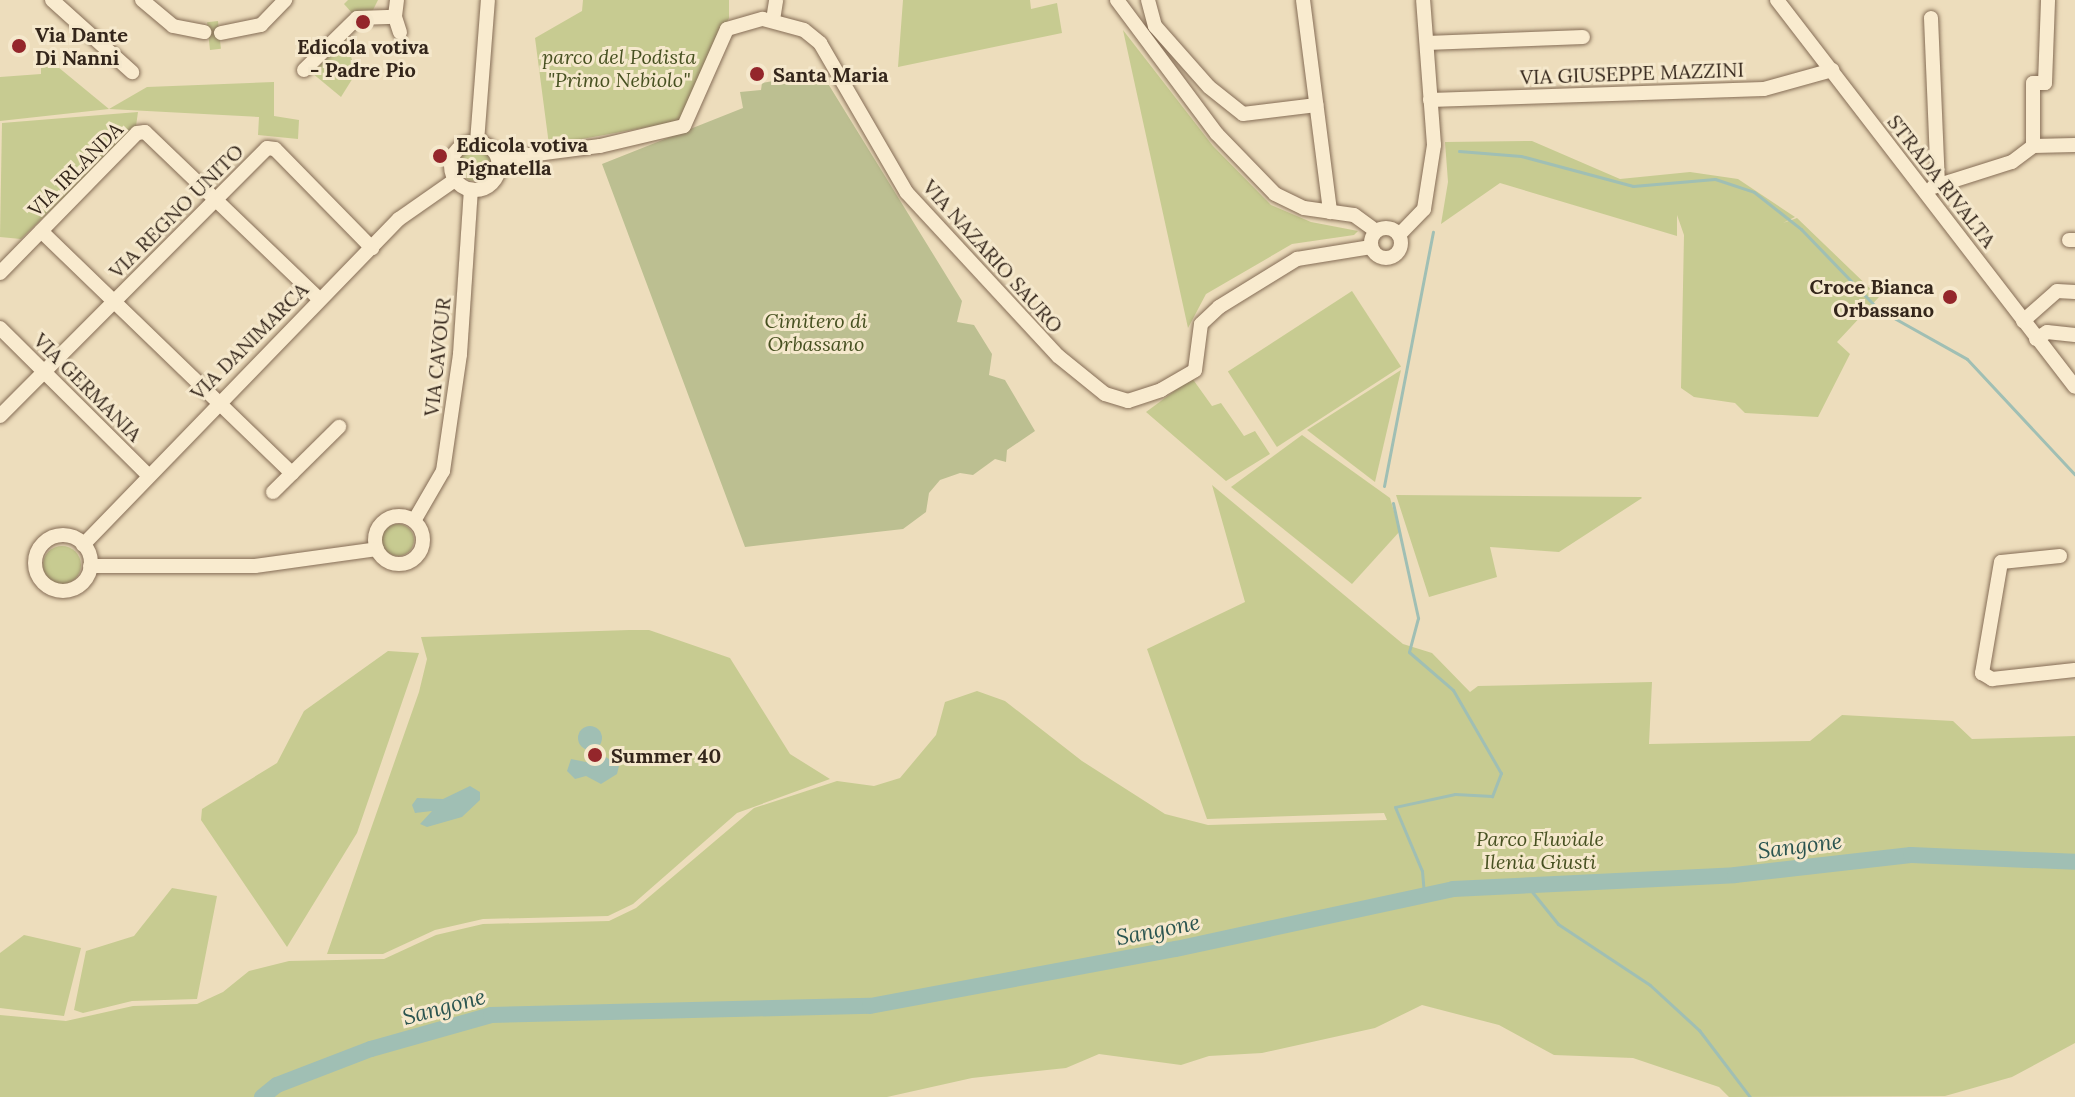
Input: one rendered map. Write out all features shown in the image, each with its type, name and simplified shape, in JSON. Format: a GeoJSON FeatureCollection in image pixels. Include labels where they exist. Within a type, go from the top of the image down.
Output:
{"type":"FeatureCollection","features":[{"type":"Feature","properties":{"kind":"street"},"geometry":{"type":"LineString","coordinates":[[52,0],[132,72]]}},
{"type":"Feature","properties":{"kind":"street"},"geometry":{"type":"LineString","coordinates":[[142,0],[173,26],[204,32]]}},
{"type":"Feature","properties":{"kind":"street"},"geometry":{"type":"LineString","coordinates":[[221,33],[261,25],[285,0]]}},
{"type":"Feature","properties":{"kind":"street"},"geometry":{"type":"LineString","coordinates":[[397,0],[395,17],[400,32]]}},
{"type":"Feature","properties":{"kind":"street"},"geometry":{"type":"LineString","coordinates":[[477,142],[488,0]]}},
{"type":"Feature","properties":{"kind":"street"},"geometry":{"type":"LineString","coordinates":[[766,0],[768,20]]}},
{"type":"Feature","properties":{"kind":"street"},"geometry":{"type":"LineString","coordinates":[[768,20],[776,0]]}},
{"type":"Feature","properties":{"kind":"street"},"geometry":{"type":"LineString","coordinates":[[1117,0],[1217,134],[1258,179],[1290,203],[1354,215],[1376,231]]}},
{"type":"Feature","properties":{"kind":"street"},"geometry":{"type":"LineString","coordinates":[[1148,0],[1155,26],[1209,87],[1243,114],[1316,105]]}},
{"type":"Feature","properties":{"kind":"street"},"geometry":{"type":"LineString","coordinates":[[1303,0],[1330,212]]}},
{"type":"Feature","properties":{"kind":"street"},"geometry":{"type":"LineString","coordinates":[[1399,235],[1418,219],[1427,201],[1434,141],[1423,0]]}},
{"type":"Feature","properties":{"kind":"street","name":"STRADA RIVALTA"},"geometry":{"type":"LineString","coordinates":[[1777,0],[2075,387]]}},
{"type":"Feature","properties":{"kind":"street"},"geometry":{"type":"LineString","coordinates":[[2033,146],[2033,83],[2045,83],[2048,0]]}},
{"type":"Feature","properties":{"kind":"street"},"geometry":{"type":"LineString","coordinates":[[304,70],[357,18],[395,17]]}},
{"type":"Feature","properties":{"kind":"street"},"geometry":{"type":"LineString","coordinates":[[1931,18],[1938,183]]}},
{"type":"Feature","properties":{"kind":"street"},"geometry":{"type":"LineString","coordinates":[[498,159],[600,146],[684,126],[727,29],[768,20]]}},
{"type":"Feature","properties":{"kind":"street","name":"VIA NAZARIO SAURO"},"geometry":{"type":"LineString","coordinates":[[768,20],[813,34],[907,193],[1058,356],[1105,394],[1134,401],[1195,370],[1201,324],[1219,307],[1297,259],[1371,247]]}},
{"type":"Feature","properties":{"kind":"street"},"geometry":{"type":"LineString","coordinates":[[1427,43],[1583,37]]}},
{"type":"Feature","properties":{"kind":"street","name":"VIA GIUSEPPE MAZZINI"},"geometry":{"type":"LineString","coordinates":[[1430,100],[1764,89],[1832,70]]}},
{"type":"Feature","properties":{"kind":"street","name":"VIA IRLANDA"},"geometry":{"type":"LineString","coordinates":[[0,273],[137,133],[145,132],[216,200]]}},
{"type":"Feature","properties":{"kind":"street"},"geometry":{"type":"LineString","coordinates":[[477,142],[490,147],[498,159],[492,181],[471,189],[455,180],[452,157],[462,146],[477,142]]}},
{"type":"Feature","properties":{"kind":"street"},"geometry":{"type":"LineString","coordinates":[[1925,192],[1938,183],[2012,162],[2033,146],[2075,145]]}},
{"type":"Feature","properties":{"kind":"street","name":"VIA REGNO UNITO"},"geometry":{"type":"LineString","coordinates":[[0,416],[267,148],[275,149],[372,248]]}},
{"type":"Feature","properties":{"kind":"street","name":"VIA DANIMARCA"},"geometry":{"type":"LineString","coordinates":[[83,545],[217,401],[399,219],[455,180]]}},
{"type":"Feature","properties":{"kind":"street","name":"VIA CAVOUR"},"geometry":{"type":"LineString","coordinates":[[414,521],[443,471],[460,354],[471,189]]}},
{"type":"Feature","properties":{"kind":"street"},"geometry":{"type":"LineString","coordinates":[[216,200],[319,299]]}},
{"type":"Feature","properties":{"kind":"street"},"geometry":{"type":"LineString","coordinates":[[1376,231],[1388,228],[1399,235]]}},
{"type":"Feature","properties":{"kind":"street"},"geometry":{"type":"LineString","coordinates":[[41,231],[292,473]]}},
{"type":"Feature","properties":{"kind":"street"},"geometry":{"type":"LineString","coordinates":[[1376,231],[1371,247],[1379,257],[1392,257],[1400,248],[1399,235]]}},
{"type":"Feature","properties":{"kind":"street"},"geometry":{"type":"LineString","coordinates":[[2023,321],[2057,291],[2075,292]]}},
{"type":"Feature","properties":{"kind":"street","name":"VIA GERMANIA"},"geometry":{"type":"LineString","coordinates":[[0,328],[147,474]]}},
{"type":"Feature","properties":{"kind":"street"},"geometry":{"type":"LineString","coordinates":[[2036,339],[2047,332],[2075,335]]}},
{"type":"Feature","properties":{"kind":"street"},"geometry":{"type":"LineString","coordinates":[[273,492],[339,427]]}},
{"type":"Feature","properties":{"kind":"street"},"geometry":{"type":"LineString","coordinates":[[399,516],[414,521],[422,535],[415,557],[394,563],[377,549],[376,534],[384,521],[399,516]]}},
{"type":"Feature","properties":{"kind":"street"},"geometry":{"type":"LineString","coordinates":[[70,537],[83,545],[90,566],[84,581],[69,590],[52,589],[37,574],[37,551],[48,540],[70,537]]}},
{"type":"Feature","properties":{"kind":"street"},"geometry":{"type":"LineString","coordinates":[[90,566],[255,566],[377,549]]}},
{"type":"Feature","properties":{"kind":"street"},"geometry":{"type":"LineString","coordinates":[[2060,556],[2001,562],[1982,673],[1992,679],[2075,670]]}},
{"type":"Feature","properties":{"kind":"green space"},"geometry":{"type":"Polygon","coordinates":[[[348,0],[378,0],[371,14],[352,13],[344,4],[348,0]]]}},
{"type":"Feature","properties":{"kind":"green space","name":"parco del Podista \"Primo Nebiolo\""},"geometry":{"type":"Polygon","coordinates":[[[583,0],[729,0],[729,18],[681,121],[549,145],[535,38],[582,11],[583,0]]]}},
{"type":"Feature","properties":{"kind":"green space"},"geometry":{"type":"Polygon","coordinates":[[[903,0],[1030,0],[1031,9],[1057,3],[1062,33],[898,67],[903,0]]]}},
{"type":"Feature","properties":{"kind":"green space"},"geometry":{"type":"Polygon","coordinates":[[[218,21],[221,49],[210,50],[207,22],[218,21]]]}},
{"type":"Feature","properties":{"kind":"green space"},"geometry":{"type":"Polygon","coordinates":[[[1123,30],[1213,146],[1271,205],[1311,222],[1358,231],[1354,235],[1292,244],[1206,294],[1188,328],[1123,30]]]}},
{"type":"Feature","properties":{"kind":"green space"},"geometry":{"type":"Polygon","coordinates":[[[346,40],[356,73],[341,97],[312,73],[346,40]]]}},
{"type":"Feature","properties":{"kind":"green space"},"geometry":{"type":"Polygon","coordinates":[[[41,53],[109,109],[0,121],[0,77],[41,74],[41,53]]]}},
{"type":"Feature","properties":{"kind":"green space","name":"Cimitero di Orbassano"},"geometry":{"type":"Polygon","coordinates":[[[790,78],[827,82],[962,301],[957,322],[974,325],[992,354],[989,375],[1005,380],[1035,431],[1007,450],[1006,462],[995,459],[973,475],[960,473],[940,480],[929,493],[926,512],[903,529],[745,547],[602,164],[743,108],[740,92],[761,90],[762,83],[790,78]]]}},
{"type":"Feature","properties":{"kind":"green space"},"geometry":{"type":"Polygon","coordinates":[[[274,82],[274,116],[299,120],[298,139],[258,135],[259,117],[109,109],[147,87],[274,82]]]}},
{"type":"Feature","properties":{"kind":"green space"},"geometry":{"type":"Polygon","coordinates":[[[138,112],[136,126],[21,239],[0,237],[2,123],[138,112]]]}},
{"type":"Feature","properties":{"kind":"green space"},"geometry":{"type":"Polygon","coordinates":[[[1532,141],[1620,179],[1690,172],[1738,179],[1795,217],[1783,223],[1797,218],[1879,297],[1837,342],[1850,354],[1818,417],[1745,413],[1735,403],[1694,397],[1681,388],[1684,235],[1677,215],[1677,236],[1500,183],[1441,224],[1448,182],[1445,142],[1532,141]]]}},
{"type":"Feature","properties":{"kind":"green space"},"geometry":{"type":"Polygon","coordinates":[[[475,149],[487,153],[491,165],[487,177],[475,181],[463,177],[459,165],[463,153],[475,149]]]}},
{"type":"Feature","properties":{"kind":"green space"},"geometry":{"type":"Polygon","coordinates":[[[1352,291],[1401,366],[1277,447],[1228,372],[1352,291]]]}},
{"type":"Feature","properties":{"kind":"green space"},"geometry":{"type":"Polygon","coordinates":[[[1401,370],[1375,482],[1307,430],[1401,370]]]}},
{"type":"Feature","properties":{"kind":"green space"},"geometry":{"type":"Polygon","coordinates":[[[1192,378],[1212,406],[1221,403],[1244,436],[1255,431],[1270,454],[1226,481],[1146,412],[1192,378]]]}},
{"type":"Feature","properties":{"kind":"green space"},"geometry":{"type":"Polygon","coordinates":[[[1302,435],[1390,498],[1400,531],[1352,584],[1231,487],[1302,435]]]}},
{"type":"Feature","properties":{"kind":"green space","name":"Parco Fluviale Ilenia Giusti"},"geometry":{"type":"Polygon","coordinates":[[[1212,485],[1403,644],[1432,653],[1470,692],[1478,686],[1652,682],[1649,744],[1810,741],[1842,715],[1953,721],[1972,739],[2075,736],[2075,1043],[2012,1077],[1945,1096],[1729,1097],[1719,1087],[1633,1058],[1554,1055],[1499,1025],[1422,1005],[1375,1028],[1262,1053],[1209,1056],[1181,1065],[1099,1054],[1066,1068],[972,1078],[887,1097],[0,1097],[0,1015],[66,1021],[133,1006],[197,1004],[223,992],[249,971],[289,961],[384,959],[436,935],[483,924],[609,921],[636,908],[754,808],[837,781],[874,786],[900,778],[936,735],[945,702],[977,691],[1005,701],[1082,761],[1165,814],[1208,825],[1387,820],[1384,813],[1207,819],[1147,649],[1245,602],[1212,485]]]}},
{"type":"Feature","properties":{"kind":"green space"},"geometry":{"type":"Polygon","coordinates":[[[1396,495],[1642,498],[1559,552],[1490,547],[1497,577],[1429,597],[1396,495]]]}},
{"type":"Feature","properties":{"kind":"green space"},"geometry":{"type":"Polygon","coordinates":[[[398,524],[409,529],[414,540],[409,551],[398,556],[387,551],[382,540],[387,529],[398,524]]]}},
{"type":"Feature","properties":{"kind":"green space"},"geometry":{"type":"Polygon","coordinates":[[[62,546],[75,552],[81,565],[75,578],[62,584],[49,578],[43,565],[49,552],[62,546]]]}},
{"type":"Feature","properties":{"kind":"green space"},"geometry":{"type":"Polygon","coordinates":[[[649,630],[730,658],[790,754],[830,779],[737,813],[633,904],[608,916],[483,919],[435,930],[383,954],[327,954],[419,692],[427,659],[421,637],[649,630]]]}},
{"type":"Feature","properties":{"kind":"green space"},"geometry":{"type":"Polygon","coordinates":[[[388,651],[419,653],[357,833],[287,947],[201,820],[202,809],[277,763],[304,711],[388,651]]]}},
{"type":"Feature","properties":{"kind":"green space"},"geometry":{"type":"Polygon","coordinates":[[[172,888],[217,896],[197,999],[132,1001],[83,1013],[74,1010],[86,951],[134,936],[172,888]]]}},
{"type":"Feature","properties":{"kind":"green space"},"geometry":{"type":"Polygon","coordinates":[[[24,935],[81,948],[64,1016],[0,1008],[0,953],[24,935]]]}},
{"type":"Feature","properties":{"kind":"water"},"geometry":{"type":"Polygon","coordinates":[[[590,726],[599,729],[602,738],[599,747],[590,750],[581,747],[578,738],[581,729],[590,726]]]}},
{"type":"Feature","properties":{"kind":"water"},"geometry":{"type":"Polygon","coordinates":[[[606,757],[619,766],[617,774],[601,784],[586,776],[575,779],[567,771],[571,759],[596,764],[606,757]]]}},
{"type":"Feature","properties":{"kind":"water"},"geometry":{"type":"Polygon","coordinates":[[[470,786],[480,792],[480,800],[462,817],[427,827],[420,824],[432,811],[415,813],[412,805],[417,798],[443,799],[470,786]]]}},
{"type":"Feature","properties":{"kind":"waterway"},"geometry":{"type":"LineString","coordinates":[[1459,151],[1521,156],[1633,186],[1715,179],[1754,192],[1801,229],[1878,309],[1967,359],[2075,475]]}},
{"type":"Feature","properties":{"kind":"waterway"},"geometry":{"type":"LineString","coordinates":[[1384,486],[1433,232]]}},
{"type":"Feature","properties":{"kind":"waterway"},"geometry":{"type":"LineString","coordinates":[[1393,503],[1418,618],[1409,652],[1453,690],[1501,773],[1492,796],[1455,794],[1395,807],[1422,871],[1424,896]]}},
{"type":"Feature","properties":{"kind":"waterway","name":"Sangone"},"geometry":{"type":"LineString","coordinates":[[262,1097],[277,1085],[371,1049],[491,1015],[870,1006],[1176,949],[1453,889],[1735,875],[1911,855],[2075,862]]}},
{"type":"Feature","properties":{"kind":"waterway"},"geometry":{"type":"LineString","coordinates":[[1529,888],[1558,924],[1650,985],[1699,1030],[1750,1097]]}},
{"type":"Feature","properties":{"kind":"place","name":"Edicola votiva - Padre Pio"},"geometry":{"type":"Point","coordinates":[363,22]}},
{"type":"Feature","properties":{"kind":"place","name":"Via Dante Di Nanni"},"geometry":{"type":"Point","coordinates":[19,46]}},
{"type":"Feature","properties":{"kind":"place","name":"Santa Maria"},"geometry":{"type":"Point","coordinates":[757,74]}},
{"type":"Feature","properties":{"kind":"place","name":"Edicola votiva Pignatella"},"geometry":{"type":"Point","coordinates":[440,156]}},
{"type":"Feature","properties":{"kind":"place","name":"Croce Bianca Orbassano"},"geometry":{"type":"Point","coordinates":[1950,297]}},
{"type":"Feature","properties":{"kind":"place","name":"Summer 40"},"geometry":{"type":"Point","coordinates":[595,755]}}]}
